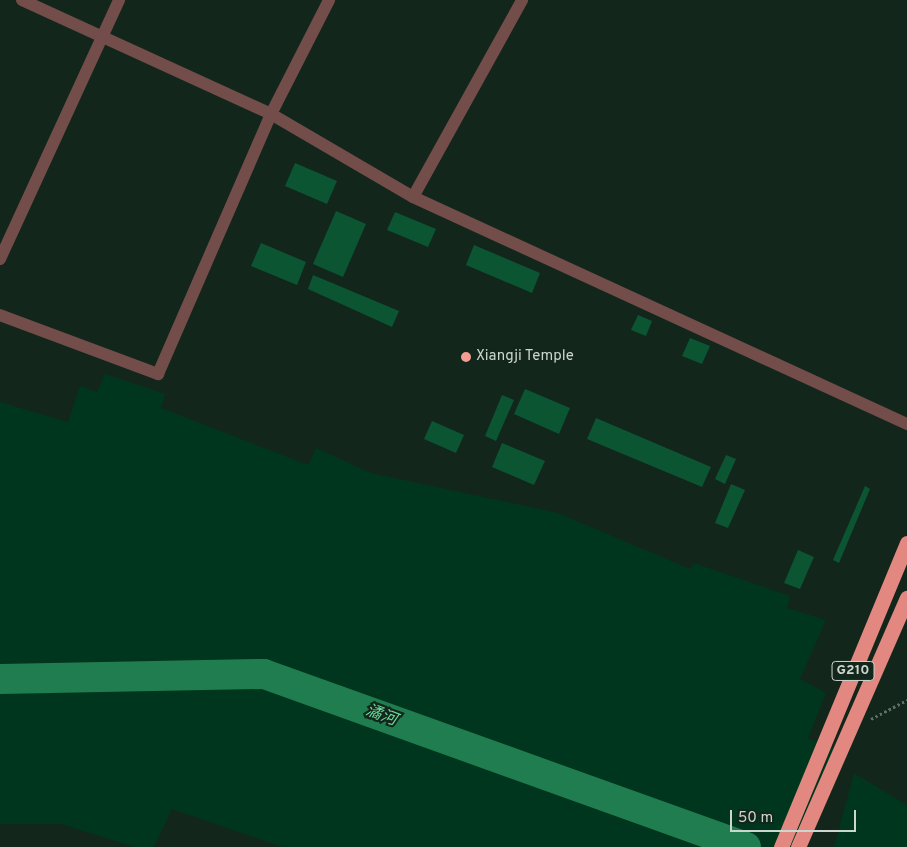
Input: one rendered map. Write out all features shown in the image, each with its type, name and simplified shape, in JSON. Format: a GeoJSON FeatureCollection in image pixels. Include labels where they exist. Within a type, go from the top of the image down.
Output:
{"type":"FeatureCollection","features":[{"type":"Feature","properties":{"kind":"highway","name":"G210"},"geometry":{"type":"LineString","coordinates":[[781,847],[799,798],[907,543]]}},
{"type":"Feature","properties":{"kind":"highway","name":"G210"},"geometry":{"type":"LineString","coordinates":[[798,847],[812,810],[907,598]]}},
{"type":"Feature","properties":{"kind":"street"},"geometry":{"type":"LineString","coordinates":[[22,0],[271,114],[413,198],[907,424]]}},
{"type":"Feature","properties":{"kind":"street"},"geometry":{"type":"LineString","coordinates":[[0,259],[119,0]]}},
{"type":"Feature","properties":{"kind":"street"},"geometry":{"type":"LineString","coordinates":[[0,315],[158,374],[271,114],[329,0]]}},
{"type":"Feature","properties":{"kind":"street"},"geometry":{"type":"LineString","coordinates":[[413,198],[522,0]]}},
{"type":"Feature","properties":{"kind":"path"},"geometry":{"type":"LineString","coordinates":[[868,721],[907,700]]}},
{"type":"Feature","properties":{"kind":"green space"},"geometry":{"type":"Polygon","coordinates":[[[105,374],[165,394],[161,408],[308,465],[316,448],[371,473],[558,513],[690,569],[694,563],[790,596],[787,608],[826,620],[800,679],[826,693],[808,738],[839,750],[799,847],[282,847],[172,809],[154,847],[134,847],[61,824],[0,824],[0,402],[68,422],[80,386],[97,392],[105,374]]]}},
{"type":"Feature","properties":{"kind":"green space"},"geometry":{"type":"Polygon","coordinates":[[[854,773],[907,805],[907,847],[834,847],[854,773]]]}},
{"type":"Feature","properties":{"kind":"building"},"geometry":{"type":"Polygon","coordinates":[[[295,163],[337,181],[327,204],[285,186],[295,163]]]}},
{"type":"Feature","properties":{"kind":"building"},"geometry":{"type":"Polygon","coordinates":[[[336,211],[366,224],[343,277],[313,264],[336,211]]]}},
{"type":"Feature","properties":{"kind":"building"},"geometry":{"type":"Polygon","coordinates":[[[395,212],[436,229],[428,247],[387,230],[395,212]]]}},
{"type":"Feature","properties":{"kind":"building"},"geometry":{"type":"Polygon","coordinates":[[[261,243],[306,262],[297,285],[251,266],[261,243]]]}},
{"type":"Feature","properties":{"kind":"building"},"geometry":{"type":"Polygon","coordinates":[[[474,245],[540,273],[532,293],[466,265],[474,245]]]}},
{"type":"Feature","properties":{"kind":"building"},"geometry":{"type":"Polygon","coordinates":[[[313,275],[399,311],[392,327],[308,289],[313,275]]]}},
{"type":"Feature","properties":{"kind":"building"},"geometry":{"type":"Polygon","coordinates":[[[638,315],[652,321],[646,336],[631,330],[638,315]]]}},
{"type":"Feature","properties":{"kind":"building"},"geometry":{"type":"Polygon","coordinates":[[[690,338],[710,346],[702,364],[682,356],[690,338]]]}},
{"type":"Feature","properties":{"kind":"building"},"geometry":{"type":"Polygon","coordinates":[[[525,389],[570,408],[559,434],[514,414],[525,389]]]}},
{"type":"Feature","properties":{"kind":"building"},"geometry":{"type":"Polygon","coordinates":[[[502,395],[514,400],[496,441],[485,436],[502,395]]]}},
{"type":"Feature","properties":{"kind":"building"},"geometry":{"type":"Polygon","coordinates":[[[596,418],[711,467],[702,487],[587,439],[596,418]]]}},
{"type":"Feature","properties":{"kind":"building"},"geometry":{"type":"Polygon","coordinates":[[[432,421],[464,435],[456,453],[424,439],[432,421]]]}},
{"type":"Feature","properties":{"kind":"building"},"geometry":{"type":"Polygon","coordinates":[[[502,443],[545,461],[534,485],[492,467],[502,443]]]}},
{"type":"Feature","properties":{"kind":"building"},"geometry":{"type":"Polygon","coordinates":[[[726,455],[736,459],[725,484],[715,479],[726,455]]]}},
{"type":"Feature","properties":{"kind":"building"},"geometry":{"type":"Polygon","coordinates":[[[731,484],[745,490],[728,528],[715,523],[731,484]]]}},
{"type":"Feature","properties":{"kind":"building"},"geometry":{"type":"Polygon","coordinates":[[[865,486],[870,489],[839,563],[833,560],[865,486]]]}},
{"type":"Feature","properties":{"kind":"building"},"geometry":{"type":"Polygon","coordinates":[[[798,550],[814,557],[800,589],[784,583],[798,550]]]}},
{"type":"Feature","properties":{"kind":"waterway","name":"潏河"},"geometry":{"type":"LineString","coordinates":[[0,679],[264,674],[746,847]]}},
{"type":"Feature","properties":{"kind":"place","name":"Xiangji Temple"},"geometry":{"type":"Point","coordinates":[466,357]}}]}
